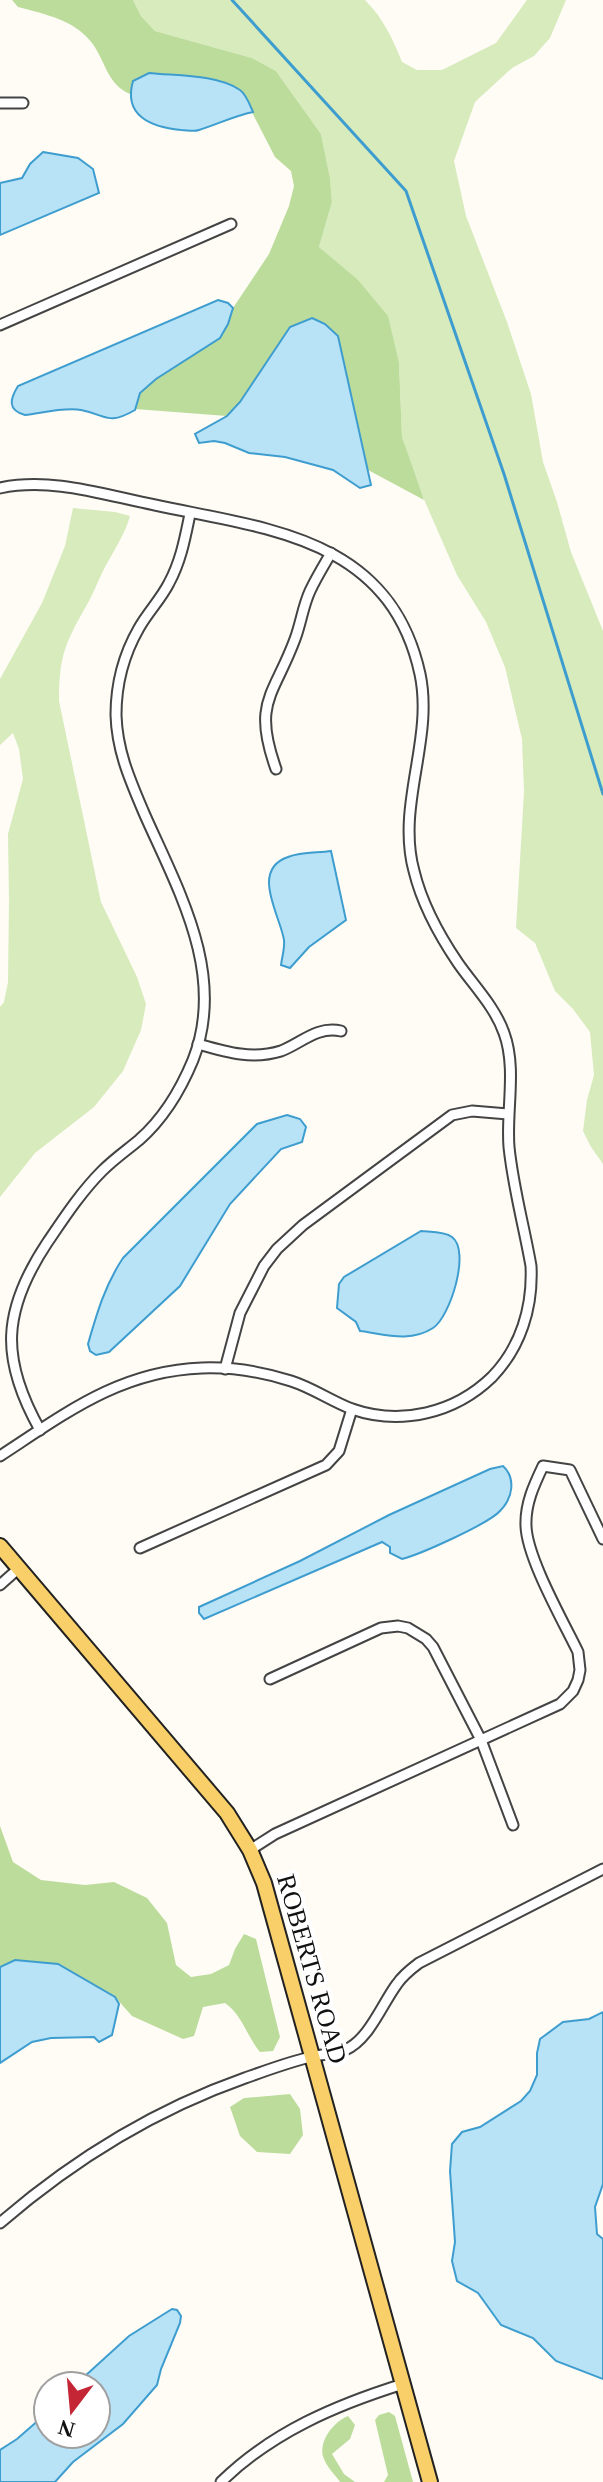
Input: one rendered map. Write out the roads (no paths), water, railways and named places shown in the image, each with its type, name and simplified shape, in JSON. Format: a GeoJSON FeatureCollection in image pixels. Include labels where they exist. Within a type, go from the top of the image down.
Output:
{"type":"FeatureCollection","features":[{"type":"Feature","properties":{"kind":"main road","name":"ROBERTS ROAD"},"geometry":{"type":"LineString","coordinates":[[0,1546],[227,1813],[250,1850],[264,1883],[430,2482]]}},
{"type":"Feature","properties":{"kind":"street"},"geometry":{"type":"LineString","coordinates":[[0,103],[23,103]]}},
{"type":"Feature","properties":{"kind":"street"},"geometry":{"type":"LineString","coordinates":[[0,325],[231,224]]}},
{"type":"Feature","properties":{"kind":"street"},"geometry":{"type":"LineString","coordinates":[[0,488],[27,484],[65,486],[286,534],[331,553],[368,580],[397,616],[413,648],[422,683],[423,716],[409,819],[410,857],[426,906],[452,953],[497,1017],[504,1032],[510,1057],[508,1114],[514,1179],[531,1283],[527,1315],[504,1363],[483,1385],[442,1409],[394,1417],[352,1409],[294,1382],[263,1374],[225,1369],[175,1370],[127,1382],[94,1396],[0,1456]]}},
{"type":"Feature","properties":{"kind":"street"},"geometry":{"type":"LineString","coordinates":[[40,1430],[18,1398],[8,1362],[7,1327],[17,1293],[40,1254],[91,1183],[152,1127],[169,1104],[198,1044],[204,1002],[199,945],[126,770],[117,733],[116,712],[125,659],[139,628],[176,568],[190,514]]}},
{"type":"Feature","properties":{"kind":"street"},"geometry":{"type":"LineString","coordinates":[[276,769],[266,738],[268,697],[289,655],[310,590],[331,553]]}},
{"type":"Feature","properties":{"kind":"street"},"geometry":{"type":"LineString","coordinates":[[198,1044],[232,1054],[257,1056],[281,1050],[316,1032],[341,1031]]}},
{"type":"Feature","properties":{"kind":"street"},"geometry":{"type":"LineString","coordinates":[[225,1369],[233,1331],[247,1295],[264,1266],[287,1239],[452,1115],[472,1111],[508,1114]]}},
{"type":"Feature","properties":{"kind":"street"},"geometry":{"type":"LineString","coordinates":[[140,1548],[326,1465],[339,1451],[352,1409]]}},
{"type":"Feature","properties":{"kind":"street"},"geometry":{"type":"LineString","coordinates":[[250,1850],[275,1834],[560,1704],[573,1691],[580,1670],[578,1652],[530,1550],[525,1524],[531,1493],[543,1466],[570,1470],[603,1539]]}},
{"type":"Feature","properties":{"kind":"street"},"geometry":{"type":"LineString","coordinates":[[0,1585],[18,1569]]}},
{"type":"Feature","properties":{"kind":"street"},"geometry":{"type":"LineString","coordinates":[[270,1679],[381,1628],[398,1626],[418,1632],[433,1647],[481,1740],[513,1825]]}},
{"type":"Feature","properties":{"kind":"street"},"geometry":{"type":"LineString","coordinates":[[0,2223],[64,2172],[130,2129],[206,2092],[312,2056],[344,2051],[364,2034],[398,1982],[419,1963],[603,1869]]}},
{"type":"Feature","properties":{"kind":"street"},"geometry":{"type":"LineString","coordinates":[[221,2482],[261,2449],[303,2423],[346,2403],[403,2384]]}},
{"type":"Feature","properties":{"kind":"water"},"geometry":{"type":"Polygon","coordinates":[[[149,73],[208,78],[231,85],[244,94],[253,112],[197,131],[159,126],[142,118],[132,103],[133,81],[149,73]]]}},
{"type":"Feature","properties":{"kind":"water"},"geometry":{"type":"Polygon","coordinates":[[[43,152],[78,158],[93,169],[99,193],[0,235],[0,183],[22,178],[30,164],[43,152]]]}},
{"type":"Feature","properties":{"kind":"water"},"geometry":{"type":"Polygon","coordinates":[[[218,300],[233,308],[220,338],[156,379],[140,393],[135,410],[126,415],[107,418],[74,409],[25,415],[13,407],[13,395],[18,386],[218,300]]]}},
{"type":"Feature","properties":{"kind":"water"},"geometry":{"type":"Polygon","coordinates":[[[312,318],[325,324],[338,336],[371,485],[360,488],[333,470],[285,457],[249,453],[214,441],[199,443],[195,434],[227,416],[240,402],[290,327],[312,318]]]}},
{"type":"Feature","properties":{"kind":"water"},"geometry":{"type":"Polygon","coordinates":[[[331,851],[346,920],[309,947],[290,968],[281,965],[284,940],[270,894],[271,872],[277,863],[288,857],[331,851]]]}},
{"type":"Feature","properties":{"kind":"water"},"geometry":{"type":"Polygon","coordinates":[[[287,1115],[300,1119],[306,1127],[302,1142],[281,1149],[230,1204],[180,1286],[109,1352],[96,1355],[90,1351],[88,1344],[98,1310],[123,1258],[257,1124],[287,1115]]]}},
{"type":"Feature","properties":{"kind":"water"},"geometry":{"type":"Polygon","coordinates":[[[421,1231],[445,1234],[457,1244],[459,1269],[446,1311],[433,1328],[424,1333],[406,1336],[360,1331],[356,1322],[337,1308],[339,1284],[344,1277],[421,1231]]]}},
{"type":"Feature","properties":{"kind":"water"},"geometry":{"type":"Polygon","coordinates":[[[503,1466],[511,1482],[504,1506],[493,1517],[454,1538],[402,1559],[390,1553],[390,1547],[382,1542],[204,1619],[199,1613],[199,1607],[300,1561],[389,1515],[503,1466]]]}},
{"type":"Feature","properties":{"kind":"water"},"geometry":{"type":"Polygon","coordinates":[[[15,1960],[58,1964],[115,1997],[119,2004],[112,2035],[99,2042],[94,2037],[51,2038],[32,2042],[0,2063],[0,1967],[15,1960]]]}},
{"type":"Feature","properties":{"kind":"water"},"geometry":{"type":"Polygon","coordinates":[[[603,2012],[603,2184],[595,2207],[597,2234],[603,2239],[603,2379],[556,2361],[533,2338],[501,2325],[478,2293],[457,2281],[452,2261],[455,2242],[450,2171],[452,2144],[462,2132],[480,2127],[521,2101],[530,2091],[537,2075],[540,2039],[563,2022],[589,2019],[603,2012]]]}},
{"type":"Feature","properties":{"kind":"water"},"geometry":{"type":"Polygon","coordinates":[[[172,2309],[181,2316],[157,2385],[112,2432],[112,2370],[92,2370],[129,2336],[172,2309]]]}},
{"type":"Feature","properties":{"kind":"water"},"geometry":{"type":"Polygon","coordinates":[[[32,2426],[32,2450],[89,2450],[55,2482],[0,2482],[0,2450],[32,2426]]]}},
{"type":"Feature","properties":{"kind":"waterway"},"geometry":{"type":"LineString","coordinates":[[232,0],[406,191],[504,474],[603,794]]}}]}
